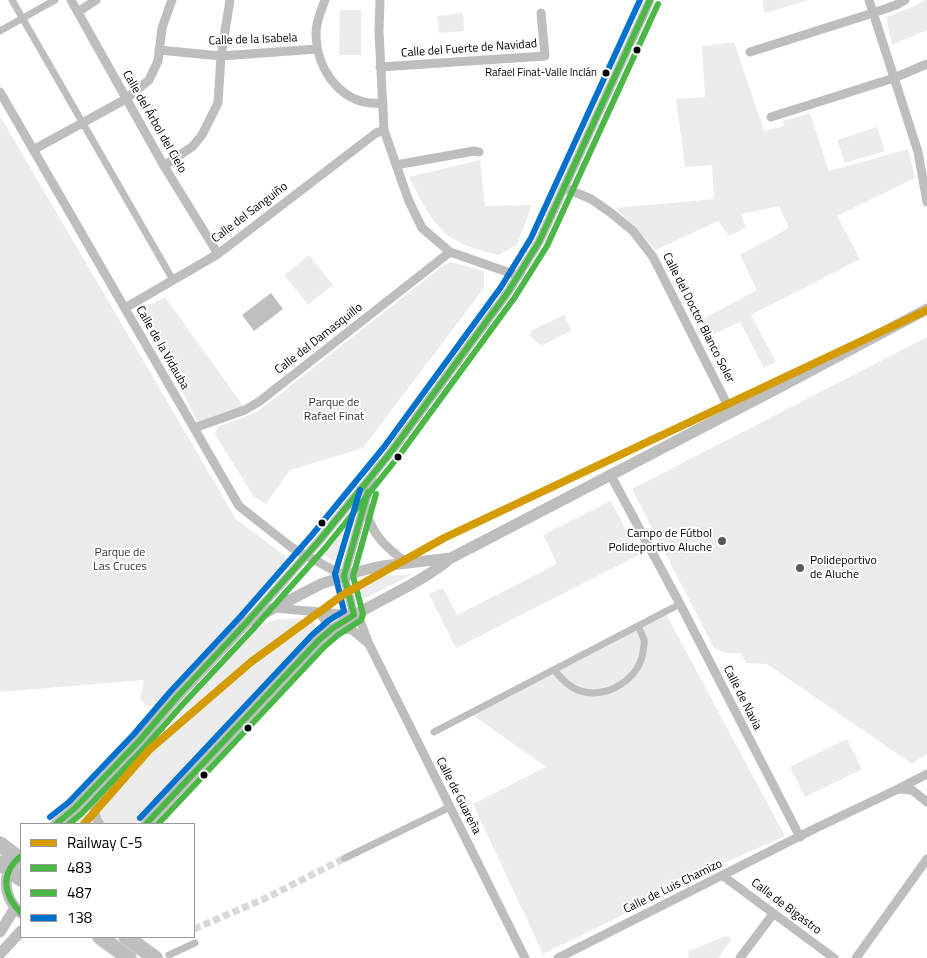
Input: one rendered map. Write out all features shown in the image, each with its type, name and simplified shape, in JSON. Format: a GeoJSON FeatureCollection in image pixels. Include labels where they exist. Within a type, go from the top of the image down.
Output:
{"type":"FeatureCollection","features":[{"type":"Feature","properties":{"kind":"main road"},"geometry":{"type":"LineString","coordinates":[[0,843],[20,855]]}},
{"type":"Feature","properties":{"kind":"main road"},"geometry":{"type":"LineString","coordinates":[[4,866],[20,878]]}},
{"type":"Feature","properties":{"kind":"main road"},"geometry":{"type":"LineString","coordinates":[[101,938],[129,958]]}},
{"type":"Feature","properties":{"kind":"main road"},"geometry":{"type":"LineString","coordinates":[[128,938],[162,956]]}},
{"type":"Feature","properties":{"kind":"street"},"geometry":{"type":"LineString","coordinates":[[12,0],[173,280]]}},
{"type":"Feature","properties":{"kind":"street"},"geometry":{"type":"LineString","coordinates":[[0,31],[55,0]]}},
{"type":"Feature","properties":{"kind":"street","name":"Calle del Árbol del Cielo"},"geometry":{"type":"LineString","coordinates":[[72,0],[164,166],[218,254]]}},
{"type":"Feature","properties":{"kind":"street"},"geometry":{"type":"LineString","coordinates":[[78,12],[96,0]]}},
{"type":"Feature","properties":{"kind":"street"},"geometry":{"type":"LineString","coordinates":[[33,150],[126,99],[149,80],[154,72],[162,28],[172,0]]}},
{"type":"Feature","properties":{"kind":"street"},"geometry":{"type":"LineString","coordinates":[[164,166],[193,146],[209,122],[218,103],[230,0]]}},
{"type":"Feature","properties":{"kind":"street"},"geometry":{"type":"LineString","coordinates":[[325,0],[318,18],[316,32],[317,49],[322,65],[330,80],[353,99],[371,104],[383,103]]}},
{"type":"Feature","properties":{"kind":"street"},"geometry":{"type":"LineString","coordinates":[[380,0],[378,32],[384,130],[408,199],[422,228],[450,252],[519,276]]}},
{"type":"Feature","properties":{"kind":"street"},"geometry":{"type":"LineString","coordinates":[[57,823],[75,808],[108,774],[248,622],[319,541],[439,386],[519,276],[539,242],[565,188],[650,0]]}},
{"type":"Feature","properties":{"kind":"street"},"geometry":{"type":"LineString","coordinates":[[868,0],[918,152],[927,202]]}},
{"type":"Feature","properties":{"kind":"street"},"geometry":{"type":"LineString","coordinates":[[750,52],[873,13],[905,0]]}},
{"type":"Feature","properties":{"kind":"street","name":"Calle del Fuerte de Navidad"},"geometry":{"type":"LineString","coordinates":[[380,68],[546,56],[541,13]]}},
{"type":"Feature","properties":{"kind":"street","name":"Calle de la Isabela"},"geometry":{"type":"LineString","coordinates":[[159,50],[222,56],[317,49]]}},
{"type":"Feature","properties":{"kind":"street"},"geometry":{"type":"LineString","coordinates":[[771,117],[894,78],[927,64]]}},
{"type":"Feature","properties":{"kind":"street","name":"Calle de la Vidauba"},"geometry":{"type":"LineString","coordinates":[[0,92],[239,506],[291,547],[344,576]]}},
{"type":"Feature","properties":{"kind":"street","name":"Calle del Sanguiño"},"geometry":{"type":"LineString","coordinates":[[125,308],[218,254],[376,133],[384,130]]}},
{"type":"Feature","properties":{"kind":"street"},"geometry":{"type":"LineString","coordinates":[[396,166],[474,151],[479,152]]}},
{"type":"Feature","properties":{"kind":"street","name":"Calle del Doctor Blanco Soler"},"geometry":{"type":"LineString","coordinates":[[565,188],[591,199],[611,213],[632,231],[653,258],[731,412]]}},
{"type":"Feature","properties":{"kind":"street","name":"Calle del Damasquillo"},"geometry":{"type":"LineString","coordinates":[[194,428],[245,410],[260,401],[450,252]]}},
{"type":"Feature","properties":{"kind":"street"},"geometry":{"type":"LineString","coordinates":[[147,823],[329,631],[354,614],[426,576],[451,558],[927,309]]}},
{"type":"Feature","properties":{"kind":"street"},"geometry":{"type":"LineString","coordinates":[[344,576],[374,472]]}},
{"type":"Feature","properties":{"kind":"street","name":"Calle de Navia"},"geometry":{"type":"LineString","coordinates":[[610,474],[680,604],[800,837]]}},
{"type":"Feature","properties":{"kind":"street"},"geometry":{"type":"LineString","coordinates":[[365,501],[369,520],[378,538],[393,553],[407,563]]}},
{"type":"Feature","properties":{"kind":"street"},"geometry":{"type":"LineString","coordinates":[[248,622],[321,584],[344,576],[382,566],[451,558]]}},
{"type":"Feature","properties":{"kind":"street","name":"Calle de Guareña"},"geometry":{"type":"LineString","coordinates":[[344,576],[354,614],[525,958]]}},
{"type":"Feature","properties":{"kind":"street"},"geometry":{"type":"LineString","coordinates":[[434,732],[680,604]]}},
{"type":"Feature","properties":{"kind":"street"},"geometry":{"type":"LineString","coordinates":[[272,608],[354,614]]}},
{"type":"Feature","properties":{"kind":"street"},"geometry":{"type":"LineString","coordinates":[[320,613],[329,631]]}},
{"type":"Feature","properties":{"kind":"street"},"geometry":{"type":"LineString","coordinates":[[554,670],[566,684],[583,692],[598,693],[617,687],[634,673],[642,658],[644,641],[638,626]]}},
{"type":"Feature","properties":{"kind":"street","name":"Calle de Guareña"},"geometry":{"type":"LineString","coordinates":[[329,631],[352,630],[369,644]]}},
{"type":"Feature","properties":{"kind":"street"},"geometry":{"type":"LineString","coordinates":[[99,823],[95,816],[98,797],[146,745],[155,723]]}},
{"type":"Feature","properties":{"kind":"street"},"geometry":{"type":"LineString","coordinates":[[800,837],[927,774]]}},
{"type":"Feature","properties":{"kind":"street"},"geometry":{"type":"LineString","coordinates":[[898,789],[912,790],[927,802]]}},
{"type":"Feature","properties":{"kind":"street"},"geometry":{"type":"LineString","coordinates":[[345,858],[450,807]]}},
{"type":"Feature","properties":{"kind":"street","name":"Calle de Luis Chamizo"},"geometry":{"type":"LineString","coordinates":[[558,958],[800,837]]}},
{"type":"Feature","properties":{"kind":"street"},"geometry":{"type":"LineString","coordinates":[[0,932],[18,910],[8,896],[4,866],[20,855]]}},
{"type":"Feature","properties":{"kind":"street"},"geometry":{"type":"LineString","coordinates":[[856,958],[927,859]]}},
{"type":"Feature","properties":{"kind":"street","name":"Calle de Bigastro"},"geometry":{"type":"LineString","coordinates":[[723,876],[834,958]]}},
{"type":"Feature","properties":{"kind":"street"},"geometry":{"type":"LineString","coordinates":[[740,958],[773,914]]}},
{"type":"Feature","properties":{"kind":"street"},"geometry":{"type":"LineString","coordinates":[[0,954],[20,932]]}},
{"type":"Feature","properties":{"kind":"street"},"geometry":{"type":"LineString","coordinates":[[162,956],[195,943]]}},
{"type":"Feature","properties":{"kind":"green space"},"geometry":{"type":"Polygon","coordinates":[[[762,0],[808,0],[765,13],[762,0]]]}},
{"type":"Feature","properties":{"kind":"green space"},"geometry":{"type":"Polygon","coordinates":[[[927,0],[927,30],[892,45],[886,17],[913,7],[927,0]]]}},
{"type":"Feature","properties":{"kind":"green space"},"geometry":{"type":"Polygon","coordinates":[[[340,10],[361,10],[361,55],[339,55],[340,10]]]}},
{"type":"Feature","properties":{"kind":"green space"},"geometry":{"type":"Polygon","coordinates":[[[463,13],[464,31],[439,33],[437,16],[463,13]]]}},
{"type":"Feature","properties":{"kind":"green space"},"geometry":{"type":"Polygon","coordinates":[[[734,42],[764,131],[784,126],[783,121],[810,113],[829,171],[908,149],[915,178],[837,216],[860,259],[751,315],[776,362],[764,368],[740,322],[708,337],[699,321],[757,290],[740,255],[789,228],[779,206],[741,214],[746,228],[729,236],[718,221],[656,250],[616,208],[714,199],[712,165],[685,167],[676,99],[705,97],[702,46],[734,42]]]}},
{"type":"Feature","properties":{"kind":"green space","name":"Parque de Las Cruces"},"geometry":{"type":"Polygon","coordinates":[[[0,116],[236,519],[288,558],[289,564],[157,706],[147,706],[140,699],[144,680],[0,692],[0,116]]]}},
{"type":"Feature","properties":{"kind":"green space"},"geometry":{"type":"Polygon","coordinates":[[[877,127],[885,151],[845,163],[837,140],[877,127]]]}},
{"type":"Feature","properties":{"kind":"green space"},"geometry":{"type":"Polygon","coordinates":[[[480,160],[485,206],[532,205],[517,245],[498,255],[465,245],[443,231],[430,215],[409,177],[480,160]]]}},
{"type":"Feature","properties":{"kind":"green space"},"geometry":{"type":"Polygon","coordinates":[[[309,255],[333,285],[308,305],[284,275],[309,255]]]}},
{"type":"Feature","properties":{"kind":"green space","name":"Parque de Rafael Finat"},"geometry":{"type":"Polygon","coordinates":[[[452,262],[484,271],[484,288],[363,448],[290,470],[266,504],[254,497],[215,434],[218,427],[257,412],[444,265],[452,262]]]}},
{"type":"Feature","properties":{"kind":"green space"},"geometry":{"type":"Polygon","coordinates":[[[165,297],[244,407],[198,423],[142,309],[165,297]]]}},
{"type":"Feature","properties":{"kind":"green space"},"geometry":{"type":"Polygon","coordinates":[[[564,315],[572,330],[541,346],[529,335],[531,334],[530,331],[564,315]]]}},
{"type":"Feature","properties":{"kind":"green space","name":"Polideportivo de Aluche"},"geometry":{"type":"Polygon","coordinates":[[[927,337],[927,754],[912,764],[767,664],[746,663],[741,653],[727,653],[714,648],[632,489],[927,337]]]}},
{"type":"Feature","properties":{"kind":"green space"},"geometry":{"type":"Polygon","coordinates":[[[611,501],[639,555],[456,648],[429,594],[443,588],[457,615],[557,564],[543,535],[611,501]]]}},
{"type":"Feature","properties":{"kind":"green space"},"geometry":{"type":"Polygon","coordinates":[[[349,519],[339,564],[322,554],[349,519]]]}},
{"type":"Feature","properties":{"kind":"green space"},"geometry":{"type":"Polygon","coordinates":[[[413,574],[363,599],[362,597],[359,582],[385,576],[413,574]]]}},
{"type":"Feature","properties":{"kind":"green space"},"geometry":{"type":"Polygon","coordinates":[[[665,612],[785,836],[713,868],[700,877],[543,954],[473,804],[546,767],[470,713],[665,612]]]}},
{"type":"Feature","properties":{"kind":"green space"},"geometry":{"type":"Polygon","coordinates":[[[300,618],[315,624],[317,627],[136,823],[72,823],[89,806],[104,795],[182,712],[187,700],[248,636],[269,622],[300,618]]]}},
{"type":"Feature","properties":{"kind":"green space"},"geometry":{"type":"Polygon","coordinates":[[[847,739],[862,769],[805,797],[790,767],[847,739]]]}},
{"type":"Feature","properties":{"kind":"green space"},"geometry":{"type":"Polygon","coordinates":[[[726,936],[732,939],[718,958],[688,958],[689,951],[726,936]]]}},
{"type":"Feature","properties":{"kind":"shaded area"},"geometry":{"type":"Polygon","coordinates":[[[271,293],[283,309],[254,331],[242,315],[271,293]]]}},
{"type":"Feature","properties":{"kind":"tunnel"},"geometry":{"type":"LineString","coordinates":[[195,929],[266,898],[345,858]]}},
{"type":"Feature","properties":{"kind":"rail line","name":"C-5"},"geometry":{"type":"LineString","coordinates":[[85,823],[149,750],[251,662],[344,594],[444,538],[927,310]]}},
{"type":"Feature","properties":{"kind":"transit line","name":"138"},"geometry":{"type":"LineString","coordinates":[[50,817],[69,802],[134,734],[312,535],[384,447],[501,287],[531,238],[640,0]]}},
{"type":"Feature","properties":{"kind":"transit line","name":"483"},"geometry":{"type":"LineString","coordinates":[[57,823],[75,808],[140,740],[319,541],[391,452],[508,292],[539,242],[650,0]]}},
{"type":"Feature","properties":{"kind":"transit line","name":"487"},"geometry":{"type":"LineString","coordinates":[[70,823],[146,746],[326,547],[398,457],[515,297],[547,246],[658,4]]}},
{"type":"Feature","properties":{"kind":"transit line","name":"138"},"geometry":{"type":"LineString","coordinates":[[140,818],[312,635],[328,621],[344,611],[335,574],[360,490]]}},
{"type":"Feature","properties":{"kind":"transit line","name":"483"},"geometry":{"type":"LineString","coordinates":[[147,823],[318,641],[333,628],[354,615],[344,576],[368,492]]}},
{"type":"Feature","properties":{"kind":"transit line","name":"487"},"geometry":{"type":"LineString","coordinates":[[159,823],[324,647],[361,620],[363,614],[353,576],[376,494]]}},
{"type":"Feature","properties":{"kind":"transit line","name":"483"},"geometry":{"type":"LineString","coordinates":[[20,857],[10,870],[6,884],[10,899],[20,912]]}},
{"type":"Feature","properties":{"kind":"place","name":"Rafael Finat-Valle Inclán"},"geometry":{"type":"Point","coordinates":[606,73]}},
{"type":"Feature","properties":{"kind":"place","name":"Campo de Fútbol Polideportivo Aluche"},"geometry":{"type":"Point","coordinates":[722,541]}},
{"type":"Feature","properties":{"kind":"place","name":"Polideportivo de Aluche"},"geometry":{"type":"Point","coordinates":[800,568]}}]}
